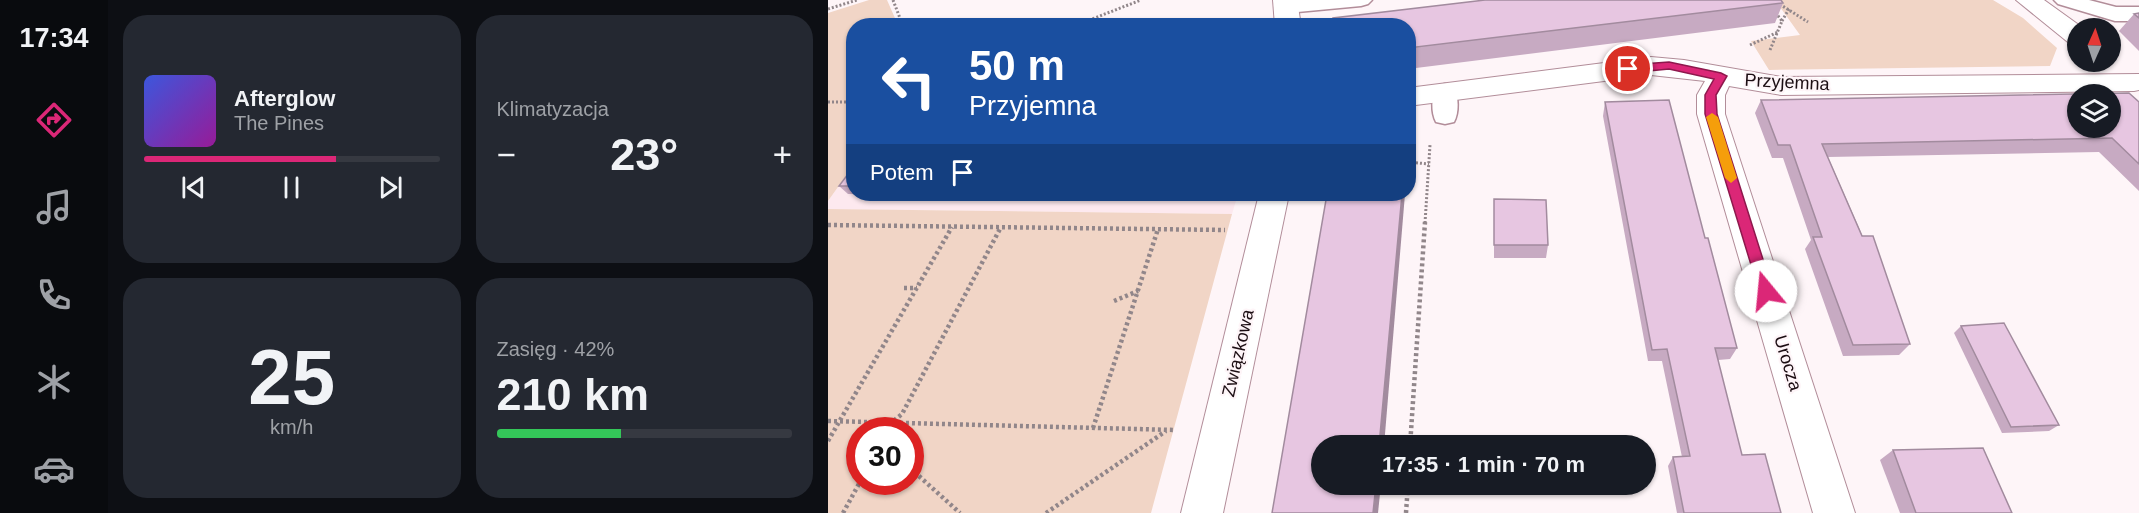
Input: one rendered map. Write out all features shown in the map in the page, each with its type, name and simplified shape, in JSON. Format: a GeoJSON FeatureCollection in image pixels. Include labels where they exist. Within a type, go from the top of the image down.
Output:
{"type":"FeatureCollection","features":[{"type":"Feature","properties":{"kind":"street"},"geometry":{"type":"LineString","coordinates":[[2028,0],[2067,25]]}},
{"type":"Feature","properties":{"kind":"street","name":"Przyjemna"},"geometry":{"type":"LineString","coordinates":[[1416,99],[1445,104],[1651,66],[1669,66],[1751,83],[1781,86],[2136,84]]}},
{"type":"Feature","properties":{"kind":"street"},"geometry":{"type":"LineString","coordinates":[[2121,72],[2136,84]]}},
{"type":"Feature","properties":{"kind":"street","name":"Urocza"},"geometry":{"type":"LineString","coordinates":[[1721,76],[1711,95],[1711,114],[1834,513]]}},
{"type":"Feature","properties":{"kind":"street","name":"Związkowa"},"geometry":{"type":"LineString","coordinates":[[1202,513],[1272,201]]}},
{"type":"Feature","properties":{"kind":"lane"},"geometry":{"type":"LineString","coordinates":[[1287,11],[1361,0]]}},
{"type":"Feature","properties":{"kind":"lane"},"geometry":{"type":"LineString","coordinates":[[2065,0],[2115,14],[2139,14]]}},
{"type":"Feature","properties":{"kind":"lane"},"geometry":{"type":"LineString","coordinates":[[2111,18],[2115,14]]}},
{"type":"Feature","properties":{"kind":"path"},"geometry":{"type":"LineString","coordinates":[[828,9],[857,0]]}},
{"type":"Feature","properties":{"kind":"path"},"geometry":{"type":"LineString","coordinates":[[893,0],[900,18]]}},
{"type":"Feature","properties":{"kind":"path"},"geometry":{"type":"LineString","coordinates":[[1095,18],[1141,0]]}},
{"type":"Feature","properties":{"kind":"path"},"geometry":{"type":"LineString","coordinates":[[1773,0],[1808,22]]}},
{"type":"Feature","properties":{"kind":"path"},"geometry":{"type":"LineString","coordinates":[[1770,7],[1782,21]]}},
{"type":"Feature","properties":{"kind":"path"},"geometry":{"type":"LineString","coordinates":[[1751,83],[1760,71],[1789,9]]}},
{"type":"Feature","properties":{"kind":"path"},"geometry":{"type":"LineString","coordinates":[[1747,46],[1778,32]]}},
{"type":"Feature","properties":{"kind":"path"},"geometry":{"type":"LineString","coordinates":[[828,102],[846,102]]}},
{"type":"Feature","properties":{"kind":"path"},"geometry":{"type":"LineString","coordinates":[[1411,435],[1430,140]]}},
{"type":"Feature","properties":{"kind":"path"},"geometry":{"type":"LineString","coordinates":[[1416,163],[1429,164]]}},
{"type":"Feature","properties":{"kind":"path"},"geometry":{"type":"LineString","coordinates":[[828,225],[1234,230]]}},
{"type":"Feature","properties":{"kind":"path"},"geometry":{"type":"LineString","coordinates":[[828,441],[953,226]]}},
{"type":"Feature","properties":{"kind":"path"},"geometry":{"type":"LineString","coordinates":[[898,417],[902,414],[1002,227]]}},
{"type":"Feature","properties":{"kind":"path"},"geometry":{"type":"LineString","coordinates":[[1093,428],[1158,229]]}},
{"type":"Feature","properties":{"kind":"path"},"geometry":{"type":"LineString","coordinates":[[904,288],[917,288]]}},
{"type":"Feature","properties":{"kind":"path"},"geometry":{"type":"LineString","coordinates":[[1113,301],[1138,291]]}},
{"type":"Feature","properties":{"kind":"path"},"geometry":{"type":"LineString","coordinates":[[828,421],[846,421]]}},
{"type":"Feature","properties":{"kind":"path"},"geometry":{"type":"LineString","coordinates":[[924,423],[1182,430]]}},
{"type":"Feature","properties":{"kind":"path"},"geometry":{"type":"LineString","coordinates":[[1046,513],[1167,430]]}},
{"type":"Feature","properties":{"kind":"path"},"geometry":{"type":"LineString","coordinates":[[924,481],[960,513]]}},
{"type":"Feature","properties":{"kind":"path"},"geometry":{"type":"LineString","coordinates":[[843,513],[853,495]]}},
{"type":"Feature","properties":{"kind":"path"},"geometry":{"type":"LineString","coordinates":[[1406,513],[1407,495]]}},
{"type":"Feature","properties":{"kind":"shaded area"},"geometry":{"type":"Polygon","coordinates":[[[869,0],[887,0],[895,18],[846,18],[846,176],[828,201],[828,13],[869,0]]]}},
{"type":"Feature","properties":{"kind":"shaded area"},"geometry":{"type":"Polygon","coordinates":[[[1775,0],[1993,0],[2023,18],[2057,48],[2050,66],[1769,70],[1751,41],[1800,35],[1775,0]]]}},
{"type":"Feature","properties":{"kind":"shaded area"},"geometry":{"type":"Polygon","coordinates":[[[846,176],[846,201],[1236,201],[1232,214],[828,209],[828,201],[846,176]]]}},
{"type":"Feature","properties":{"kind":"shaded area"},"geometry":{"type":"Polygon","coordinates":[[[828,209],[1232,214],[1151,513],[828,513],[828,209]]]}},
{"type":"Feature","properties":{"kind":"building"},"geometry":{"type":"Polygon","coordinates":[[[1485,0],[1781,0],[1783,3],[1416,47],[1416,18],[1333,18],[1485,0]]]}},
{"type":"Feature","properties":{"kind":"building"},"geometry":{"type":"Polygon","coordinates":[[[2121,93],[2129,93],[2139,102],[2139,164],[2112,138],[2121,138],[2121,93]]]}},
{"type":"Feature","properties":{"kind":"building"},"geometry":{"type":"Polygon","coordinates":[[[2067,94],[2067,138],[2112,138],[1822,144],[1862,236],[1873,236],[1910,344],[1853,345],[1813,237],[1822,237],[1790,145],[1778,145],[1761,100],[2067,94]]]}},
{"type":"Feature","properties":{"kind":"building"},"geometry":{"type":"Polygon","coordinates":[[[1669,100],[1737,348],[1715,348],[1742,455],[1765,454],[1781,513],[1684,513],[1673,457],[1690,456],[1667,349],[1652,350],[1605,102],[1669,100]]]}},
{"type":"Feature","properties":{"kind":"building"},"geometry":{"type":"Polygon","coordinates":[[[846,177],[846,186],[839,186],[846,177]]]}},
{"type":"Feature","properties":{"kind":"building"},"geometry":{"type":"Polygon","coordinates":[[[1494,199],[1546,200],[1548,245],[1494,245],[1494,199]]]}},
{"type":"Feature","properties":{"kind":"building"},"geometry":{"type":"Polygon","coordinates":[[[1326,201],[1401,201],[1380,435],[1311,435],[1311,495],[1375,495],[1373,513],[1272,513],[1326,201]]]}},
{"type":"Feature","properties":{"kind":"building"},"geometry":{"type":"Polygon","coordinates":[[[2004,323],[2059,425],[2011,427],[1961,326],[2004,323]]]}},
{"type":"Feature","properties":{"kind":"building"},"geometry":{"type":"Polygon","coordinates":[[[1983,448],[2012,513],[1916,513],[1893,450],[1983,448]]]}},
{"type":"Feature","properties":{"kind":"slow traffic"},"geometry":{"type":"LineString","coordinates":[[1712,117],[1731,178]]}},
{"type":"Feature","properties":{"kind":"route"},"geometry":{"type":"LineString","coordinates":[[1628,69],[1669,66],[1721,76],[1711,95],[1711,114],[1766,291]]}}]}
